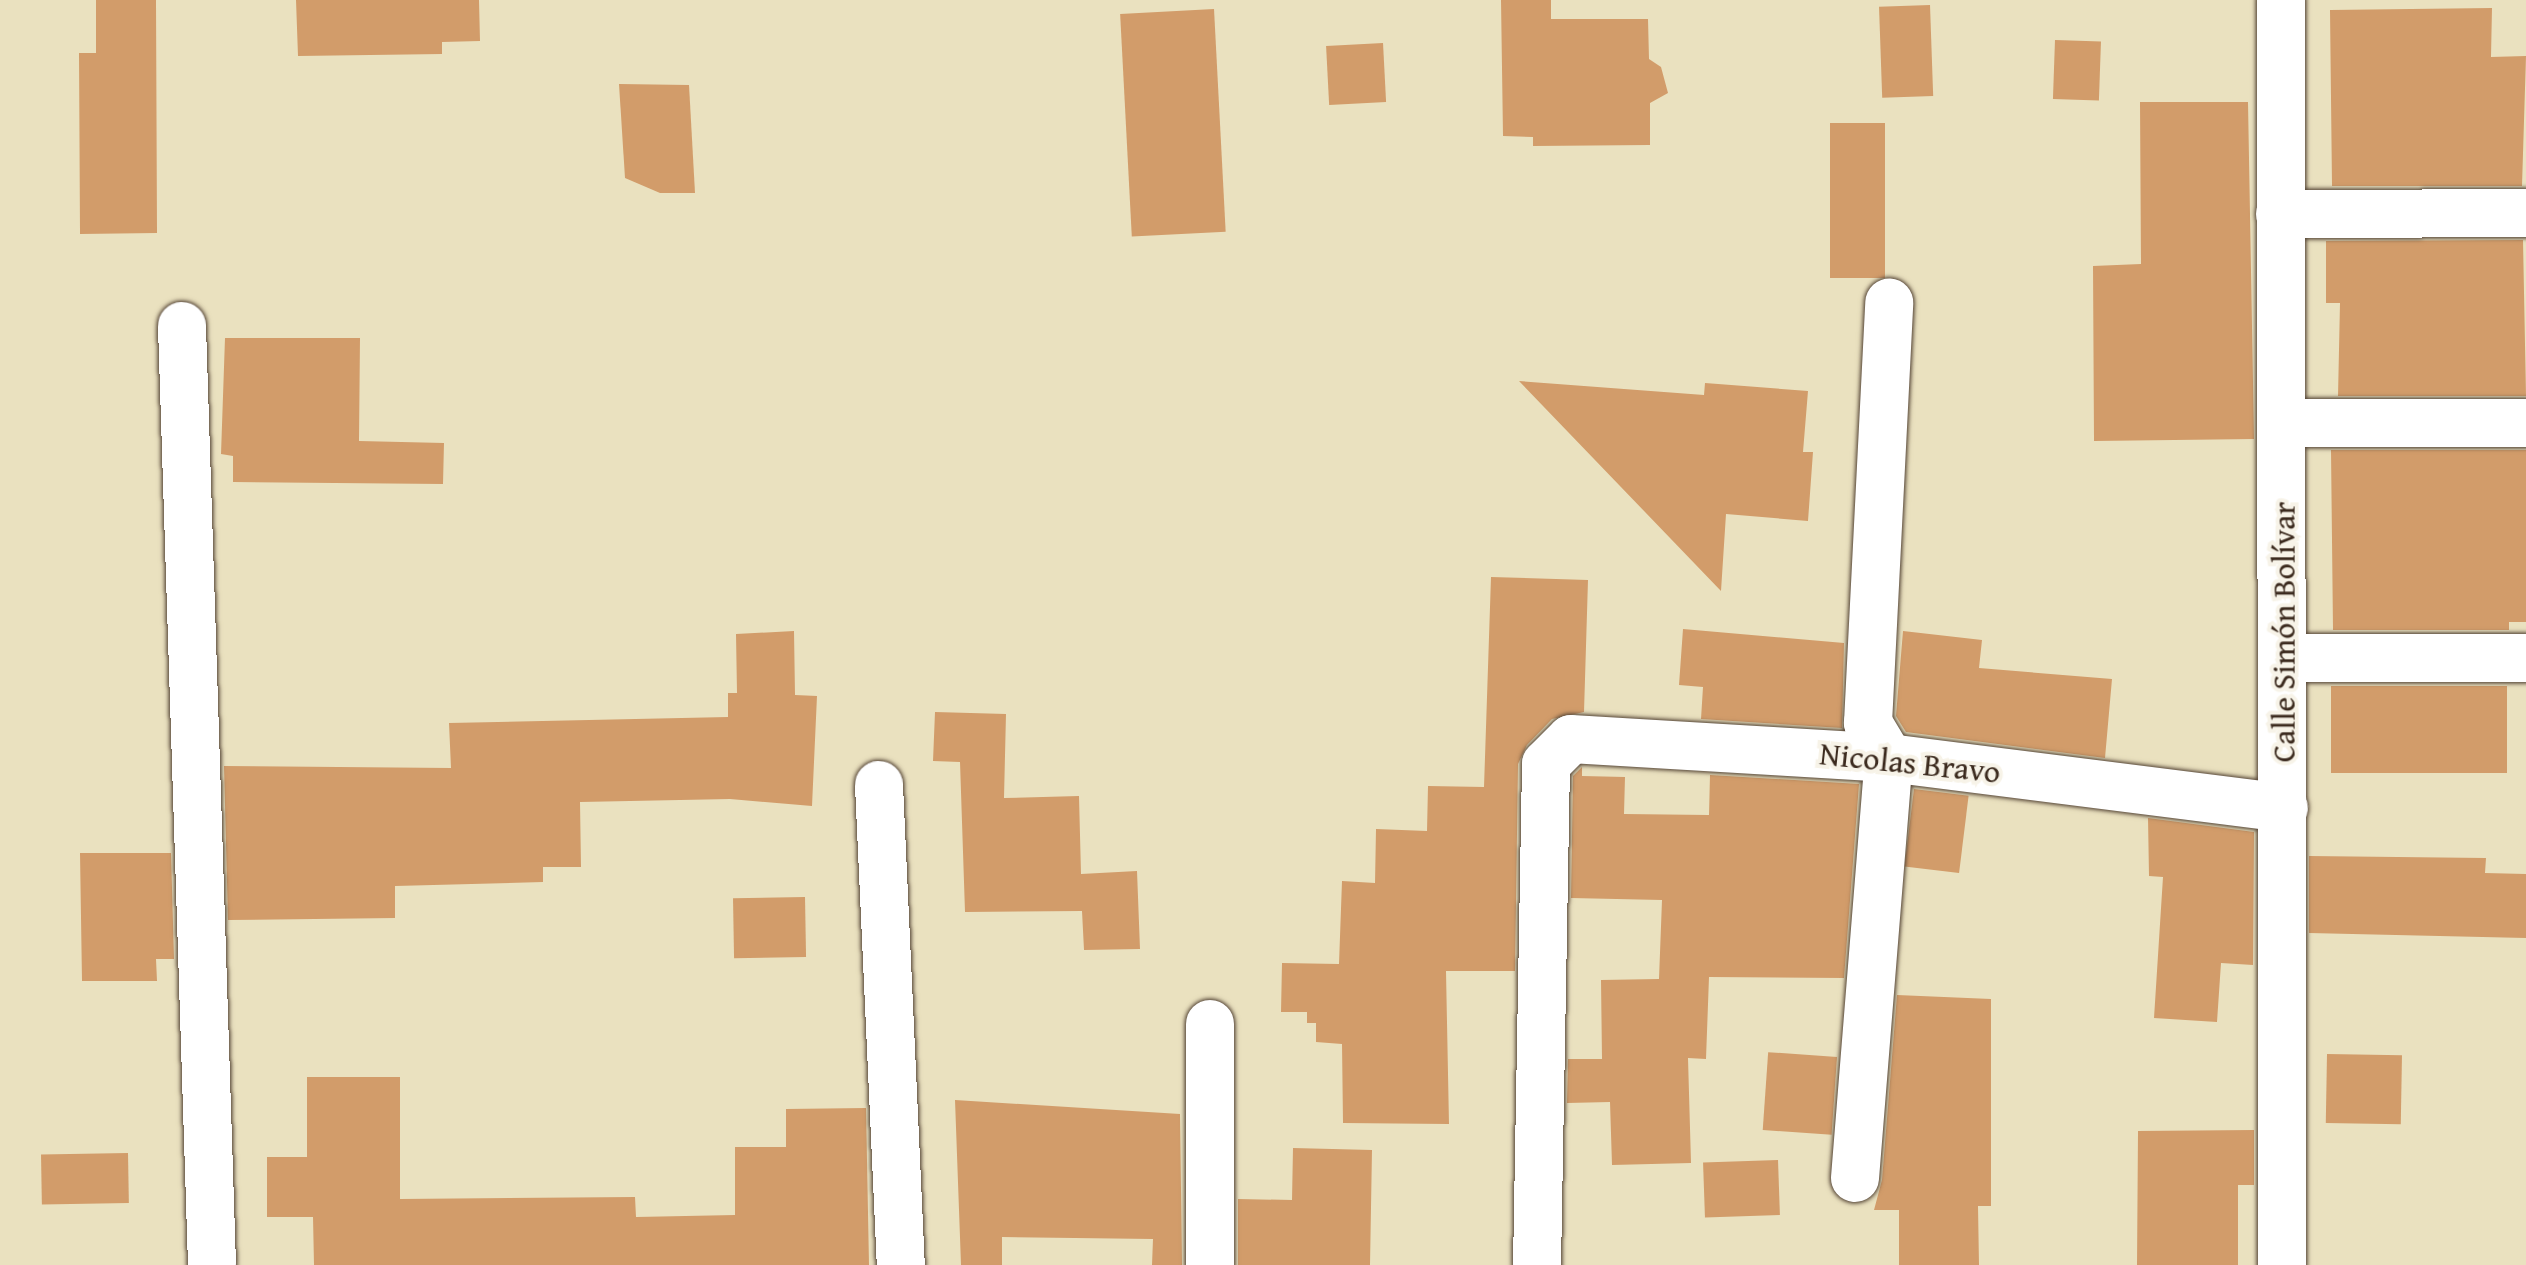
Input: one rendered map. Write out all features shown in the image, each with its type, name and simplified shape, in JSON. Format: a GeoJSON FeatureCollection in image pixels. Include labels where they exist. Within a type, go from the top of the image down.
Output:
{"type":"FeatureCollection","features":[{"type":"Feature","properties":{"kind":"street","name":"Calle Simón Bolívar"},"geometry":{"type":"LineString","coordinates":[[2281,0],[2280,214],[2285,423],[2282,1265]]}},
{"type":"Feature","properties":{"kind":"street"},"geometry":{"type":"LineString","coordinates":[[2280,214],[2526,213]]}},
{"type":"Feature","properties":{"kind":"street"},"geometry":{"type":"LineString","coordinates":[[1856,1178],[1889,758],[1868,724],[1868,710],[1890,303]]}},
{"type":"Feature","properties":{"kind":"street"},"geometry":{"type":"LineString","coordinates":[[182,326],[212,1265]]}},
{"type":"Feature","properties":{"kind":"street"},"geometry":{"type":"LineString","coordinates":[[2285,423],[2526,423]]}},
{"type":"Feature","properties":{"kind":"street"},"geometry":{"type":"LineString","coordinates":[[2284,658],[2526,658]]}},
{"type":"Feature","properties":{"kind":"street","name":"Nicolas Bravo"},"geometry":{"type":"LineString","coordinates":[[1537,1265],[1546,764],[1570,739],[1889,758],[2284,808]]}},
{"type":"Feature","properties":{"kind":"street"},"geometry":{"type":"LineString","coordinates":[[879,785],[902,1265]]}},
{"type":"Feature","properties":{"kind":"street"},"geometry":{"type":"LineString","coordinates":[[1210,1024],[1210,1265]]}},
{"type":"Feature","properties":{"kind":"building"},"geometry":{"type":"Polygon","coordinates":[[[96,0],[156,0],[157,233],[80,234],[79,53],[96,53],[96,0]]]}},
{"type":"Feature","properties":{"kind":"building"},"geometry":{"type":"Polygon","coordinates":[[[296,0],[479,0],[480,41],[442,42],[442,54],[298,56],[296,0]]]}},
{"type":"Feature","properties":{"kind":"building"},"geometry":{"type":"Polygon","coordinates":[[[1501,0],[1551,0],[1551,19],[1648,19],[1649,59],[1661,67],[1668,93],[1650,103],[1650,145],[1533,146],[1533,137],[1503,136],[1501,0]]]}},
{"type":"Feature","properties":{"kind":"building"},"geometry":{"type":"Polygon","coordinates":[[[1930,5],[1933,96],[1882,98],[1879,7],[1930,5]]]}},
{"type":"Feature","properties":{"kind":"building"},"geometry":{"type":"Polygon","coordinates":[[[2492,8],[2491,57],[2526,56],[2522,186],[2332,186],[2330,10],[2492,8]]]}},
{"type":"Feature","properties":{"kind":"building"},"geometry":{"type":"Polygon","coordinates":[[[1214,9],[1226,232],[1132,237],[1120,14],[1214,9]]]}},
{"type":"Feature","properties":{"kind":"building"},"geometry":{"type":"Polygon","coordinates":[[[2055,40],[2101,42],[2099,101],[2053,99],[2055,40]]]}},
{"type":"Feature","properties":{"kind":"building"},"geometry":{"type":"Polygon","coordinates":[[[1383,43],[1386,102],[1329,105],[1326,46],[1383,43]]]}},
{"type":"Feature","properties":{"kind":"building"},"geometry":{"type":"Polygon","coordinates":[[[619,84],[689,85],[695,193],[660,193],[625,178],[619,84]]]}},
{"type":"Feature","properties":{"kind":"building"},"geometry":{"type":"Polygon","coordinates":[[[2140,102],[2248,102],[2254,439],[2094,441],[2093,266],[2141,264],[2140,102]]]}},
{"type":"Feature","properties":{"kind":"building"},"geometry":{"type":"Polygon","coordinates":[[[1830,123],[1885,123],[1885,278],[1830,278],[1830,123]]]}},
{"type":"Feature","properties":{"kind":"building"},"geometry":{"type":"Polygon","coordinates":[[[2523,240],[2526,396],[2338,396],[2340,303],[2326,303],[2326,241],[2523,240]]]}},
{"type":"Feature","properties":{"kind":"building"},"geometry":{"type":"Polygon","coordinates":[[[225,338],[360,338],[359,441],[444,443],[443,484],[233,482],[233,456],[221,454],[225,338]]]}},
{"type":"Feature","properties":{"kind":"building"},"geometry":{"type":"Polygon","coordinates":[[[1519,381],[1704,395],[1705,383],[1808,391],[1803,452],[1813,452],[1808,521],[1726,514],[1721,591],[1519,381]]]}},
{"type":"Feature","properties":{"kind":"building"},"geometry":{"type":"Polygon","coordinates":[[[2331,450],[2526,450],[2526,622],[2509,622],[2509,630],[2333,630],[2331,450]]]}},
{"type":"Feature","properties":{"kind":"building"},"geometry":{"type":"Polygon","coordinates":[[[1491,577],[1588,580],[1584,712],[1552,719],[1527,745],[1518,764],[1515,971],[1446,971],[1449,1124],[1343,1123],[1342,1044],[1316,1042],[1316,1023],[1307,1023],[1307,1012],[1281,1012],[1282,963],[1339,964],[1342,881],[1375,883],[1376,829],[1427,831],[1428,786],[1484,787],[1491,577]]]}},
{"type":"Feature","properties":{"kind":"building"},"geometry":{"type":"Polygon","coordinates":[[[1683,629],[1844,643],[1842,728],[1701,719],[1703,687],[1679,685],[1683,629]]]}},
{"type":"Feature","properties":{"kind":"building"},"geometry":{"type":"Polygon","coordinates":[[[794,631],[795,695],[817,696],[812,806],[730,799],[580,802],[581,867],[543,867],[543,882],[395,886],[395,918],[228,920],[224,766],[451,768],[449,723],[728,717],[728,693],[737,693],[736,634],[794,631]]]}},
{"type":"Feature","properties":{"kind":"building"},"geometry":{"type":"Polygon","coordinates":[[[1903,631],[1982,640],[1979,668],[2112,679],[2105,758],[1906,732],[1896,716],[1903,631]]]}},
{"type":"Feature","properties":{"kind":"building"},"geometry":{"type":"Polygon","coordinates":[[[2331,686],[2507,686],[2507,773],[2331,773],[2331,686]]]}},
{"type":"Feature","properties":{"kind":"building"},"geometry":{"type":"Polygon","coordinates":[[[935,712],[1006,714],[1004,798],[1079,796],[1081,874],[1137,871],[1140,949],[1084,950],[1082,911],[965,912],[960,762],[933,761],[935,712]]]}},
{"type":"Feature","properties":{"kind":"building"},"geometry":{"type":"Polygon","coordinates":[[[1582,767],[1582,776],[1625,777],[1624,814],[1709,815],[1710,775],[1859,784],[1844,978],[1709,977],[1706,1059],[1688,1058],[1691,1163],[1612,1165],[1610,1102],[1567,1103],[1568,1059],[1602,1059],[1601,980],[1659,979],[1662,900],[1571,898],[1573,776],[1582,767]]]}},
{"type":"Feature","properties":{"kind":"building"},"geometry":{"type":"Polygon","coordinates":[[[1914,789],[1969,796],[1959,873],[1904,866],[1914,789]]]}},
{"type":"Feature","properties":{"kind":"building"},"geometry":{"type":"Polygon","coordinates":[[[2148,818],[2254,832],[2253,965],[2221,963],[2217,1022],[2154,1018],[2163,877],[2149,876],[2148,818]]]}},
{"type":"Feature","properties":{"kind":"building"},"geometry":{"type":"Polygon","coordinates":[[[80,853],[171,853],[174,959],[156,959],[157,981],[82,981],[80,853]]]}},
{"type":"Feature","properties":{"kind":"building"},"geometry":{"type":"Polygon","coordinates":[[[2309,856],[2486,858],[2485,873],[2526,874],[2526,938],[2309,933],[2309,856]]]}},
{"type":"Feature","properties":{"kind":"building"},"geometry":{"type":"Polygon","coordinates":[[[805,897],[806,957],[734,958],[733,898],[805,897]]]}},
{"type":"Feature","properties":{"kind":"building"},"geometry":{"type":"Polygon","coordinates":[[[1897,995],[1991,999],[1991,1206],[1978,1206],[1979,1265],[1899,1265],[1899,1210],[1874,1210],[1882,1180],[1897,995]]]}},
{"type":"Feature","properties":{"kind":"building"},"geometry":{"type":"Polygon","coordinates":[[[1768,1052],[1837,1057],[1832,1135],[1763,1130],[1768,1052]]]}},
{"type":"Feature","properties":{"kind":"building"},"geometry":{"type":"Polygon","coordinates":[[[2327,1054],[2402,1055],[2401,1124],[2326,1123],[2327,1054]]]}},
{"type":"Feature","properties":{"kind":"building"},"geometry":{"type":"Polygon","coordinates":[[[307,1077],[400,1077],[400,1199],[635,1197],[636,1217],[735,1215],[735,1147],[786,1147],[786,1109],[866,1108],[869,1265],[314,1265],[313,1217],[267,1217],[267,1157],[307,1157],[307,1077]]]}},
{"type":"Feature","properties":{"kind":"building"},"geometry":{"type":"Polygon","coordinates":[[[955,1100],[1180,1114],[1182,1265],[1152,1265],[1153,1239],[1002,1237],[1002,1265],[961,1265],[955,1100]]]}},
{"type":"Feature","properties":{"kind":"building"},"geometry":{"type":"Polygon","coordinates":[[[2254,1130],[2254,1185],[2238,1185],[2238,1265],[2137,1265],[2138,1131],[2254,1130]]]}},
{"type":"Feature","properties":{"kind":"building"},"geometry":{"type":"Polygon","coordinates":[[[1293,1148],[1372,1150],[1370,1265],[1238,1265],[1238,1199],[1292,1200],[1293,1148]]]}},
{"type":"Feature","properties":{"kind":"building"},"geometry":{"type":"Polygon","coordinates":[[[128,1153],[129,1203],[42,1205],[41,1155],[128,1153]]]}},
{"type":"Feature","properties":{"kind":"building"},"geometry":{"type":"Polygon","coordinates":[[[1778,1160],[1780,1215],[1705,1218],[1703,1163],[1778,1160]]]}}]}
